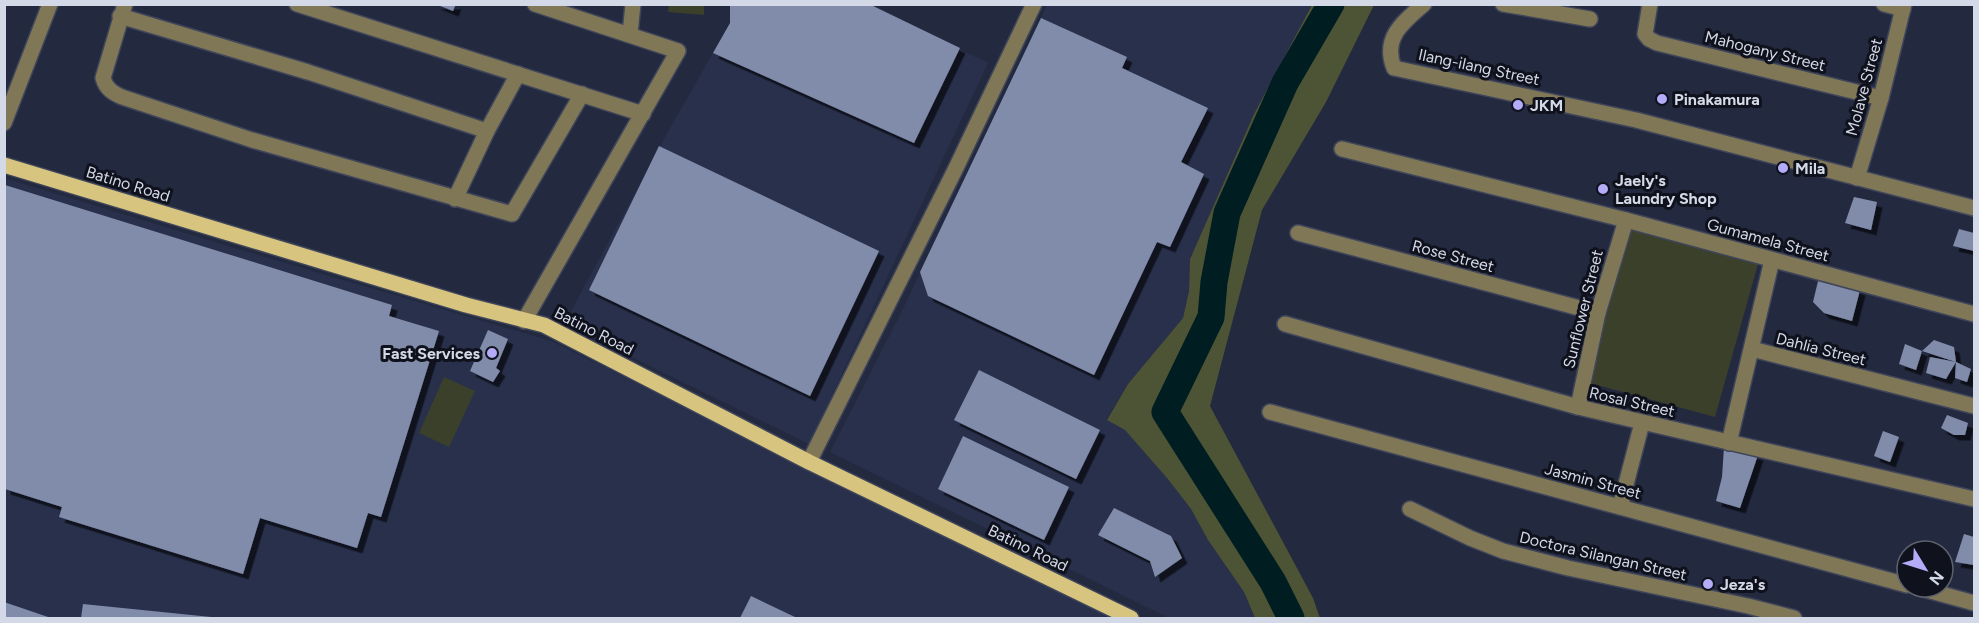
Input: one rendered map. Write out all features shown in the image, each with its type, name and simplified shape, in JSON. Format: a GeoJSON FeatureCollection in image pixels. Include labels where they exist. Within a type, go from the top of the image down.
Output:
{"type":"FeatureCollection","features":[{"type":"Feature","properties":{"kind":"main road","name":"Batino Road"},"geometry":{"type":"LineString","coordinates":[[4,165],[466,305],[544,325],[808,462],[1131,618]]}},
{"type":"Feature","properties":{"kind":"street"},"geometry":{"type":"LineString","coordinates":[[4,123],[50,4]]}},
{"type":"Feature","properties":{"kind":"street"},"geometry":{"type":"LineString","coordinates":[[297,4],[643,114]]}},
{"type":"Feature","properties":{"kind":"street"},"geometry":{"type":"LineString","coordinates":[[524,321],[678,51],[535,4]]}},
{"type":"Feature","properties":{"kind":"street"},"geometry":{"type":"LineString","coordinates":[[630,34],[633,4]]}},
{"type":"Feature","properties":{"kind":"street"},"geometry":{"type":"LineString","coordinates":[[808,462],[955,170],[1034,4]]}},
{"type":"Feature","properties":{"kind":"street","name":"Ilang-ilang Street"},"geometry":{"type":"LineString","coordinates":[[1424,4],[1399,25],[1390,57],[1394,68],[1636,120],[1974,208]]}},
{"type":"Feature","properties":{"kind":"street"},"geometry":{"type":"LineString","coordinates":[[1503,4],[1590,19]]}},
{"type":"Feature","properties":{"kind":"street","name":"Mahogany Street"},"geometry":{"type":"LineString","coordinates":[[1650,4],[1645,34],[1657,43],[1881,98]]}},
{"type":"Feature","properties":{"kind":"street"},"geometry":{"type":"LineString","coordinates":[[1884,4],[1903,7]]}},
{"type":"Feature","properties":{"kind":"street","name":"Molave Street"},"geometry":{"type":"LineString","coordinates":[[1857,178],[1881,98],[1903,7]]}},
{"type":"Feature","properties":{"kind":"street"},"geometry":{"type":"LineString","coordinates":[[487,131],[123,10],[103,78],[113,92],[122,97],[252,140],[512,214],[582,94]]}},
{"type":"Feature","properties":{"kind":"street"},"geometry":{"type":"LineString","coordinates":[[455,199],[487,131],[518,74]]}},
{"type":"Feature","properties":{"kind":"street","name":"Gumamela Street"},"geometry":{"type":"LineString","coordinates":[[1342,149],[1626,220],[1974,314]]}},
{"type":"Feature","properties":{"kind":"street","name":"Sunflower Street"},"geometry":{"type":"LineString","coordinates":[[1578,407],[1598,313],[1626,220]]}},
{"type":"Feature","properties":{"kind":"street","name":"Rose Street"},"geometry":{"type":"LineString","coordinates":[[1298,233],[1598,313]]}},
{"type":"Feature","properties":{"kind":"street"},"geometry":{"type":"LineString","coordinates":[[1752,350],[1772,260]]}},
{"type":"Feature","properties":{"kind":"street","name":"Rosal Street"},"geometry":{"type":"LineString","coordinates":[[1285,324],[1578,407],[1974,500]]}},
{"type":"Feature","properties":{"kind":"street","name":"Dahlia Street"},"geometry":{"type":"LineString","coordinates":[[1729,443],[1752,350],[1974,406]]}},
{"type":"Feature","properties":{"kind":"street","name":"Jasmin Street"},"geometry":{"type":"LineString","coordinates":[[1270,412],[1895,582]]}},
{"type":"Feature","properties":{"kind":"street"},"geometry":{"type":"LineString","coordinates":[[1620,507],[1642,423]]}},
{"type":"Feature","properties":{"kind":"street","name":"Doctora Silangan Street"},"geometry":{"type":"LineString","coordinates":[[1410,509],[1503,552],[1794,618]]}},
{"type":"Feature","properties":{"kind":"street"},"geometry":{"type":"LineString","coordinates":[[1955,598],[1974,603]]}},
{"type":"Feature","properties":{"kind":"shaded area"},"geometry":{"type":"Polygon","coordinates":[[[730,5],[869,5],[988,63],[809,444],[564,324],[730,23],[730,5]]]}},
{"type":"Feature","properties":{"kind":"shaded area"},"geometry":{"type":"Polygon","coordinates":[[[1047,5],[1312,5],[1254,114],[1190,259],[1189,291],[1183,318],[1128,384],[1107,419],[1125,429],[1191,509],[1208,540],[1244,592],[1255,618],[1169,618],[830,452],[902,311],[1047,5]]]}},
{"type":"Feature","properties":{"kind":"shaded area"},"geometry":{"type":"Polygon","coordinates":[[[4,178],[551,341],[1116,618],[5,618],[4,178]]]}},
{"type":"Feature","properties":{"kind":"green space"},"geometry":{"type":"Polygon","coordinates":[[[669,5],[704,5],[704,15],[668,12],[669,5]]]}},
{"type":"Feature","properties":{"kind":"green space"},"geometry":{"type":"Polygon","coordinates":[[[1312,5],[1374,5],[1326,102],[1262,210],[1210,406],[1313,598],[1320,618],[1255,618],[1244,592],[1208,540],[1191,509],[1125,430],[1107,420],[1128,384],[1183,318],[1189,291],[1190,259],[1254,114],[1312,5]]]}},
{"type":"Feature","properties":{"kind":"green space"},"geometry":{"type":"Polygon","coordinates":[[[1628,229],[1758,264],[1715,417],[1586,382],[1628,229]]]}},
{"type":"Feature","properties":{"kind":"green space"},"geometry":{"type":"Polygon","coordinates":[[[444,377],[475,391],[449,447],[419,433],[444,377]]]}},
{"type":"Feature","properties":{"kind":"building"},"geometry":{"type":"Polygon","coordinates":[[[435,4],[456,4],[453,11],[435,4]]]}},
{"type":"Feature","properties":{"kind":"building"},"geometry":{"type":"Polygon","coordinates":[[[730,4],[869,4],[960,48],[914,143],[713,53],[730,23],[730,4]]]}},
{"type":"Feature","properties":{"kind":"building"},"geometry":{"type":"Polygon","coordinates":[[[1041,18],[1127,57],[1122,68],[1208,108],[1181,162],[1204,174],[1170,247],[1157,242],[1094,375],[928,296],[920,272],[1041,18]]]}},
{"type":"Feature","properties":{"kind":"building"},"geometry":{"type":"Polygon","coordinates":[[[659,146],[879,251],[810,396],[589,290],[659,146]]]}},
{"type":"Feature","properties":{"kind":"building"},"geometry":{"type":"Polygon","coordinates":[[[5,185],[392,305],[389,316],[439,331],[381,517],[368,513],[357,548],[260,518],[243,574],[59,517],[62,507],[5,489],[5,185]]]}},
{"type":"Feature","properties":{"kind":"building"},"geometry":{"type":"Polygon","coordinates":[[[1854,197],[1877,202],[1871,230],[1845,223],[1854,197]]]}},
{"type":"Feature","properties":{"kind":"building"},"geometry":{"type":"Polygon","coordinates":[[[1959,229],[1974,233],[1974,251],[1953,246],[1959,229]]]}},
{"type":"Feature","properties":{"kind":"building"},"geometry":{"type":"Polygon","coordinates":[[[1819,277],[1860,290],[1852,321],[1824,313],[1813,302],[1819,277]]]}},
{"type":"Feature","properties":{"kind":"building"},"geometry":{"type":"Polygon","coordinates":[[[488,330],[508,339],[496,368],[500,371],[493,382],[470,371],[488,330]]]}},
{"type":"Feature","properties":{"kind":"building"},"geometry":{"type":"Polygon","coordinates":[[[1934,340],[1954,347],[1956,362],[1922,351],[1934,340]]]}},
{"type":"Feature","properties":{"kind":"building"},"geometry":{"type":"Polygon","coordinates":[[[1905,344],[1922,351],[1916,370],[1899,364],[1905,344]]]}},
{"type":"Feature","properties":{"kind":"building"},"geometry":{"type":"Polygon","coordinates":[[[1930,357],[1956,362],[1946,379],[1926,373],[1930,357]]]}},
{"type":"Feature","properties":{"kind":"building"},"geometry":{"type":"Polygon","coordinates":[[[1956,362],[1971,369],[1967,382],[1955,378],[1956,362]]]}},
{"type":"Feature","properties":{"kind":"building"},"geometry":{"type":"Polygon","coordinates":[[[979,370],[1100,430],[1076,479],[954,420],[979,370]]]}},
{"type":"Feature","properties":{"kind":"building"},"geometry":{"type":"Polygon","coordinates":[[[1947,415],[1968,423],[1965,435],[1954,435],[1941,428],[1947,415]]]}},
{"type":"Feature","properties":{"kind":"building"},"geometry":{"type":"Polygon","coordinates":[[[1883,431],[1899,437],[1890,462],[1874,456],[1883,431]]]}},
{"type":"Feature","properties":{"kind":"building"},"geometry":{"type":"Polygon","coordinates":[[[963,436],[1069,487],[1044,540],[938,489],[963,436]]]}},
{"type":"Feature","properties":{"kind":"building"},"geometry":{"type":"Polygon","coordinates":[[[1724,447],[1758,455],[1740,508],[1716,501],[1722,477],[1724,447]]]}},
{"type":"Feature","properties":{"kind":"building"},"geometry":{"type":"Polygon","coordinates":[[[1114,508],[1171,536],[1182,558],[1155,577],[1150,561],[1098,535],[1114,508]]]}},
{"type":"Feature","properties":{"kind":"building"},"geometry":{"type":"Polygon","coordinates":[[[1964,534],[1974,537],[1974,565],[1955,562],[1964,534]]]}},
{"type":"Feature","properties":{"kind":"building"},"geometry":{"type":"Polygon","coordinates":[[[751,596],[797,618],[740,618],[751,596]]]}},
{"type":"Feature","properties":{"kind":"building"},"geometry":{"type":"Polygon","coordinates":[[[4,602],[51,618],[4,618],[4,602]]]}},
{"type":"Feature","properties":{"kind":"building"},"geometry":{"type":"Polygon","coordinates":[[[83,604],[211,617],[211,618],[81,618],[83,604]]]}},
{"type":"Feature","properties":{"kind":"waterway"},"geometry":{"type":"LineString","coordinates":[[1291,618],[1273,582],[1165,412],[1211,317],[1214,282],[1227,213],[1285,83],[1331,4]]}},
{"type":"Feature","properties":{"kind":"place","name":"Pinakamura"},"geometry":{"type":"Point","coordinates":[1662,99]}},
{"type":"Feature","properties":{"kind":"place","name":"JKM"},"geometry":{"type":"Point","coordinates":[1518,105]}},
{"type":"Feature","properties":{"kind":"place","name":"Mila"},"geometry":{"type":"Point","coordinates":[1783,168]}},
{"type":"Feature","properties":{"kind":"place","name":"Jaely's Laundry Shop"},"geometry":{"type":"Point","coordinates":[1603,189]}},
{"type":"Feature","properties":{"kind":"place","name":"Fast Services"},"geometry":{"type":"Point","coordinates":[492,353]}},
{"type":"Feature","properties":{"kind":"place","name":"Jeza's"},"geometry":{"type":"Point","coordinates":[1708,584]}}]}
